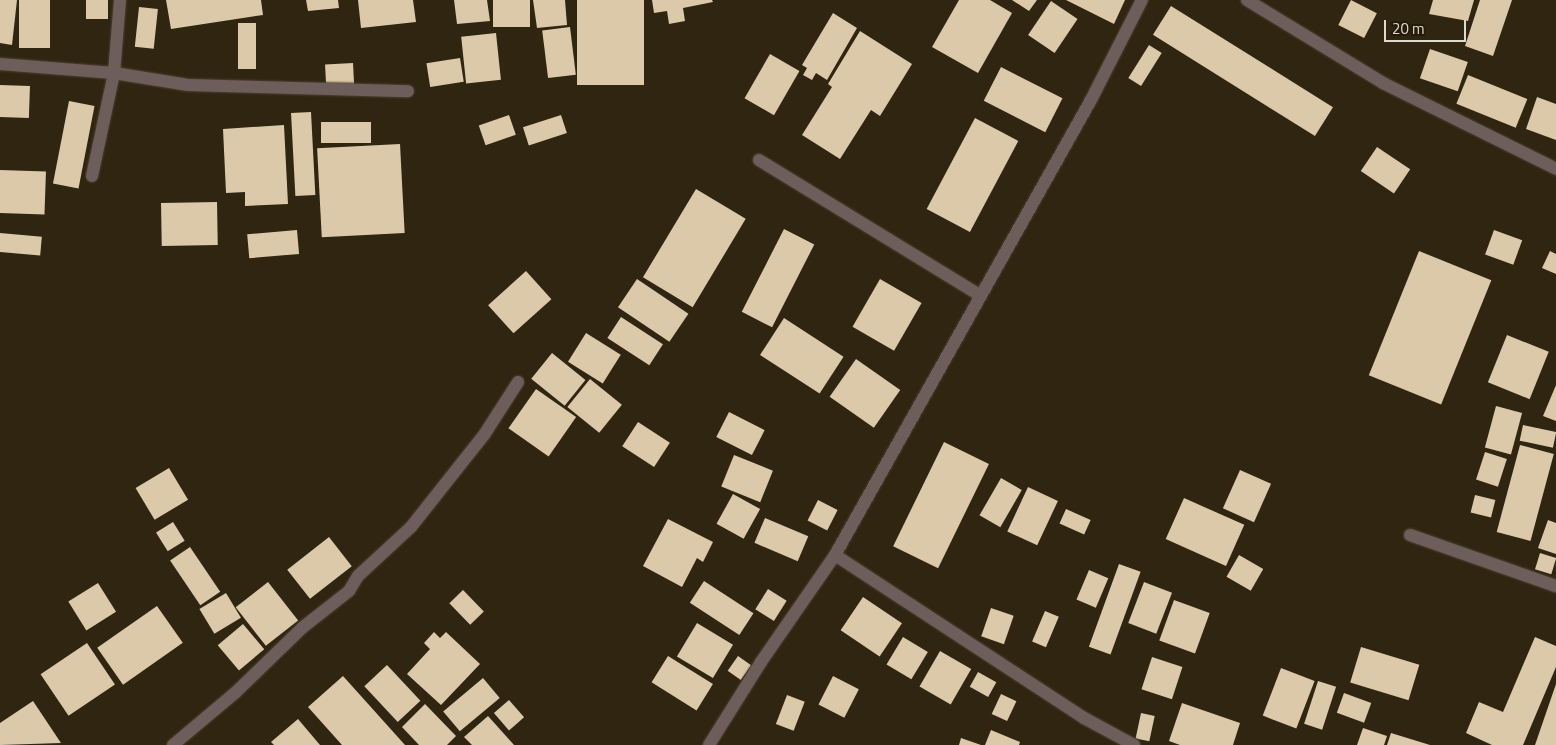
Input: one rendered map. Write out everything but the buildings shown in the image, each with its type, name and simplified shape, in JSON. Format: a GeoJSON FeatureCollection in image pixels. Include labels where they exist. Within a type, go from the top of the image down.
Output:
{"type":"FeatureCollection","features":[{"type":"Feature","properties":{"kind":"street"},"geometry":{"type":"LineString","coordinates":[[92,176],[114,73],[120,0]]}},
{"type":"Feature","properties":{"kind":"street"},"geometry":{"type":"LineString","coordinates":[[709,745],[761,662],[835,555],[1091,100],[1142,0]]}},
{"type":"Feature","properties":{"kind":"street"},"geometry":{"type":"LineString","coordinates":[[1247,0],[1383,83],[1556,169]]}},
{"type":"Feature","properties":{"kind":"street"},"geometry":{"type":"LineString","coordinates":[[0,64],[114,73],[188,85],[408,91]]}},
{"type":"Feature","properties":{"kind":"street"},"geometry":{"type":"LineString","coordinates":[[759,160],[981,296]]}},
{"type":"Feature","properties":{"kind":"street"},"geometry":{"type":"LineString","coordinates":[[173,745],[235,693],[302,628],[349,591],[358,576],[411,527],[484,435],[518,382]]}},
{"type":"Feature","properties":{"kind":"street"},"geometry":{"type":"LineString","coordinates":[[1410,535],[1556,586]]}},
{"type":"Feature","properties":{"kind":"street"},"geometry":{"type":"LineString","coordinates":[[835,555],[1084,718],[1134,745]]}}]}
